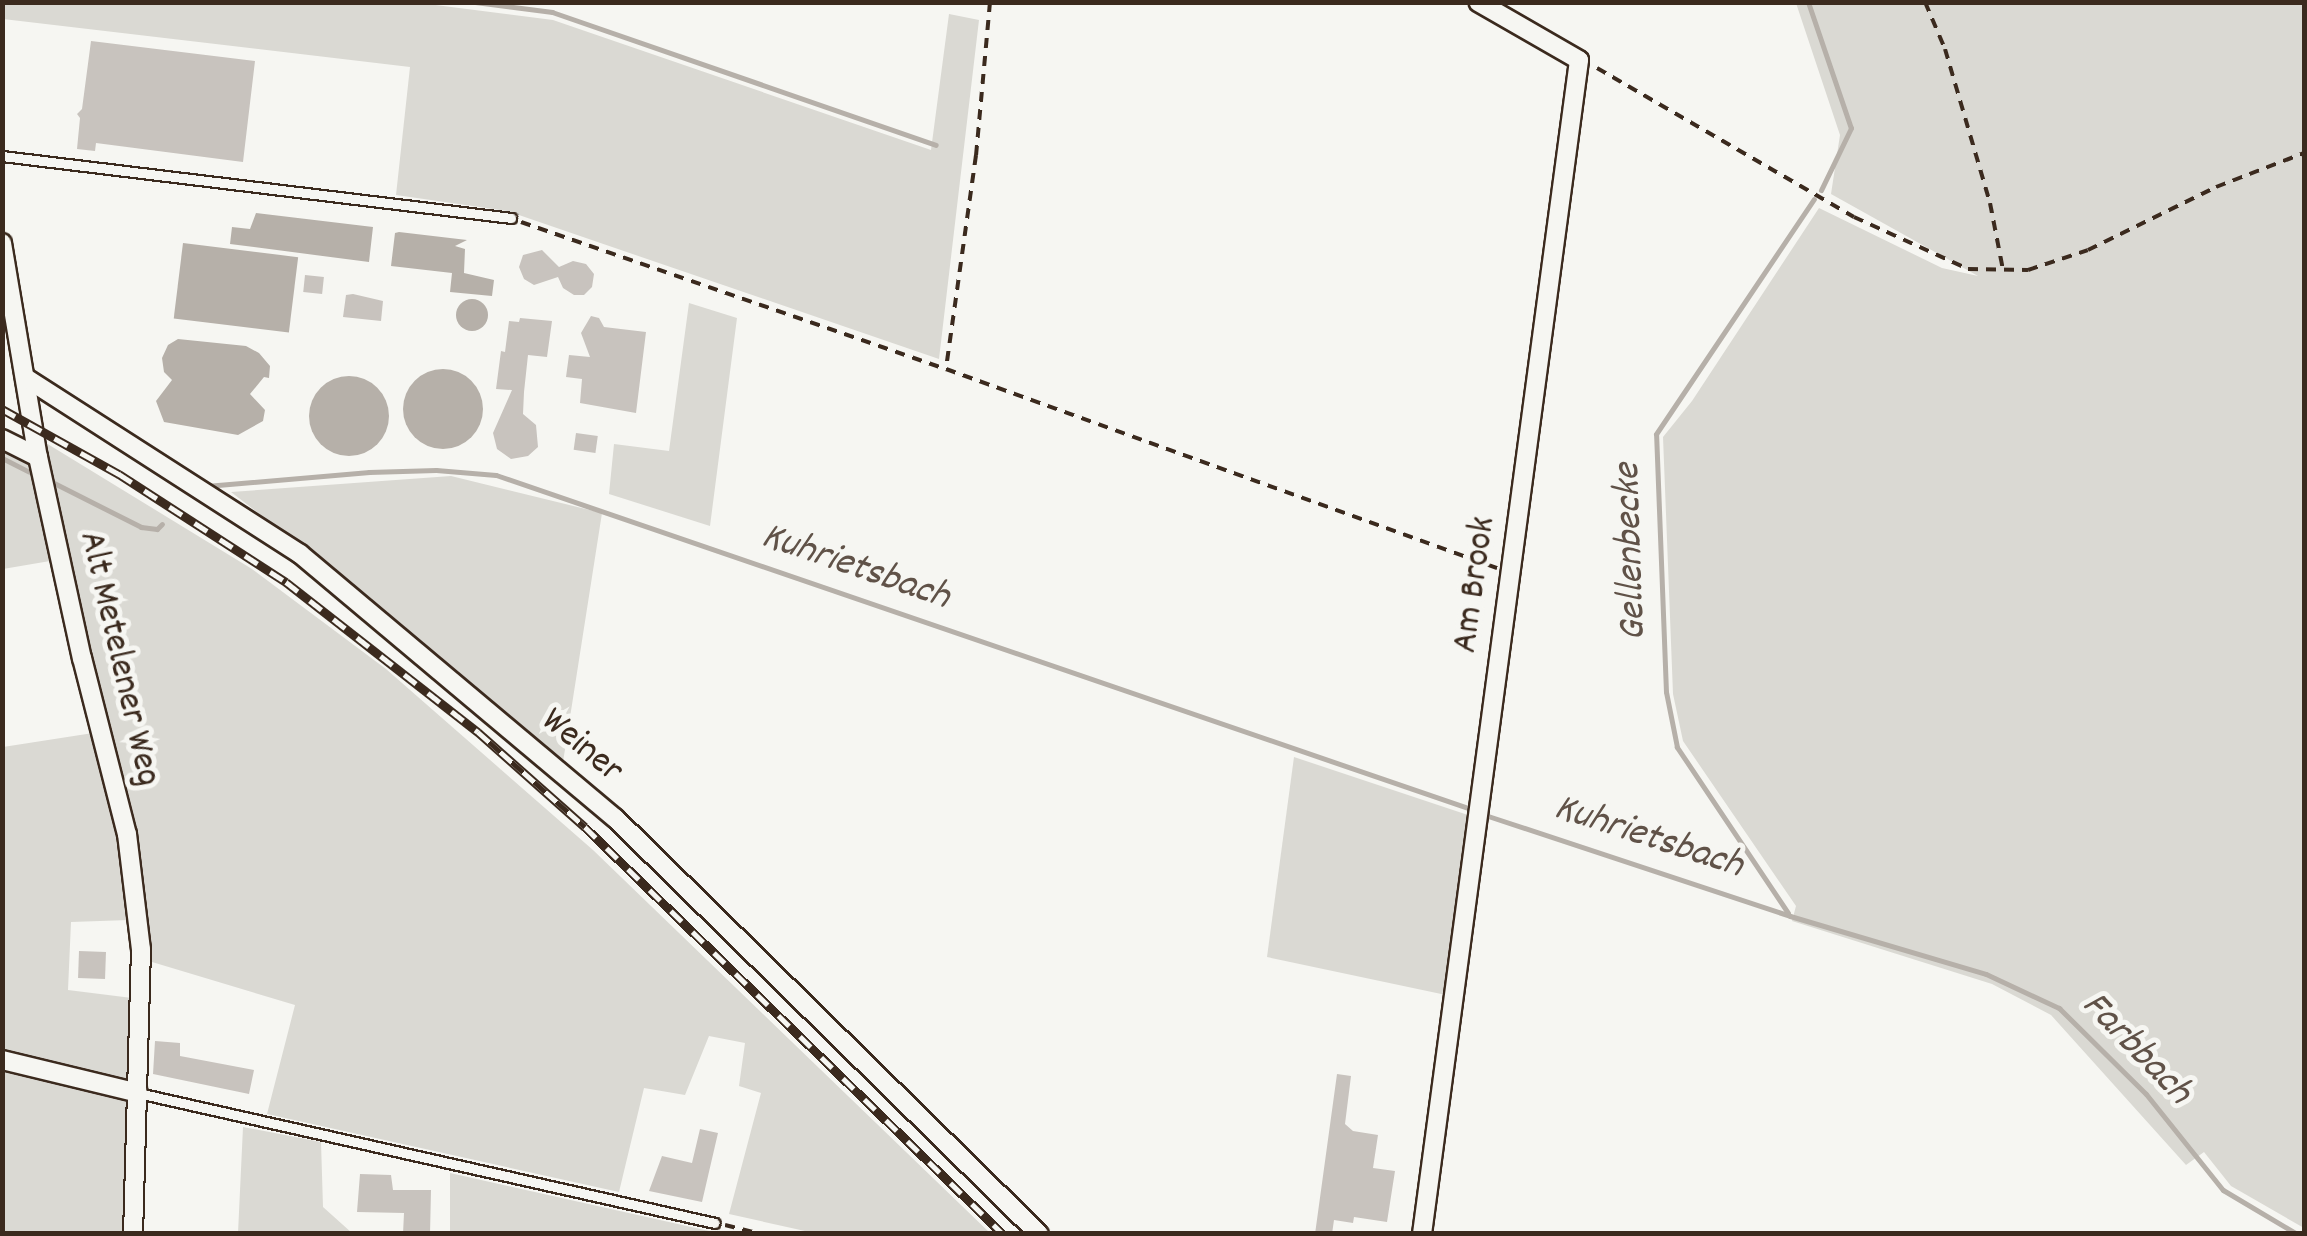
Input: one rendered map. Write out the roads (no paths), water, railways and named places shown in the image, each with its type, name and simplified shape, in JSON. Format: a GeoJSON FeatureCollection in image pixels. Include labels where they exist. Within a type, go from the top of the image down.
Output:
{"type":"FeatureCollection","features":[{"type":"Feature","properties":{"kind":"street","name":"Am Brook"},"geometry":{"type":"LineString","coordinates":[[1422,1234],[1579,60],[1478,2]]}},
{"type":"Feature","properties":{"kind":"street","name":"Alt Metelener Weg"},"geometry":{"type":"LineString","coordinates":[[2,244],[38,457],[126,834],[142,950],[133,1234]]}},
{"type":"Feature","properties":{"kind":"street","name":"Weiner"},"geometry":{"type":"LineString","coordinates":[[26,378],[300,554],[616,818],[1040,1234]]}},
{"type":"Feature","properties":{"kind":"street"},"geometry":{"type":"LineString","coordinates":[[2,439],[38,457]]}},
{"type":"Feature","properties":{"kind":"street"},"geometry":{"type":"LineString","coordinates":[[2,1060],[138,1092]]}},
{"type":"Feature","properties":{"kind":"lane"},"geometry":{"type":"LineString","coordinates":[[2,156],[511,218]]}},
{"type":"Feature","properties":{"kind":"lane"},"geometry":{"type":"LineString","coordinates":[[138,1092],[714,1223]]}},
{"type":"Feature","properties":{"kind":"waterway"},"geometry":{"type":"LineString","coordinates":[[475,2],[552,12],[936,145]]}},
{"type":"Feature","properties":{"kind":"waterway","name":"Gellenbecke"},"geometry":{"type":"LineString","coordinates":[[1808,2],[1851,128],[1821,190]]}},
{"type":"Feature","properties":{"kind":"waterway","name":"Gellenbecke"},"geometry":{"type":"LineString","coordinates":[[1788,913],[1677,747],[1666,692],[1656,434],[1814,199]]}},
{"type":"Feature","properties":{"kind":"waterway","name":"Kuhrietsbach"},"geometry":{"type":"LineString","coordinates":[[2,458],[29,472]]}},
{"type":"Feature","properties":{"kind":"waterway","name":"Kuhrietsbach"},"geometry":{"type":"LineString","coordinates":[[206,486],[369,472],[436,470],[496,475],[1471,809]]}},
{"type":"Feature","properties":{"kind":"waterway","name":"Kuhrietsbach"},"geometry":{"type":"LineString","coordinates":[[52,482],[141,527],[157,529],[162,524]]}},
{"type":"Feature","properties":{"kind":"waterway","name":"Farbbach"},"geometry":{"type":"LineString","coordinates":[[1488,816],[1790,916],[1986,974],[2059,1008],[2146,1094],[2223,1190],[2297,1234]]}},
{"type":"Feature","properties":{"kind":"railway"},"geometry":{"type":"LineString","coordinates":[[2,409],[119,474],[286,582],[478,732],[585,827],[1003,1234]]}}]}
